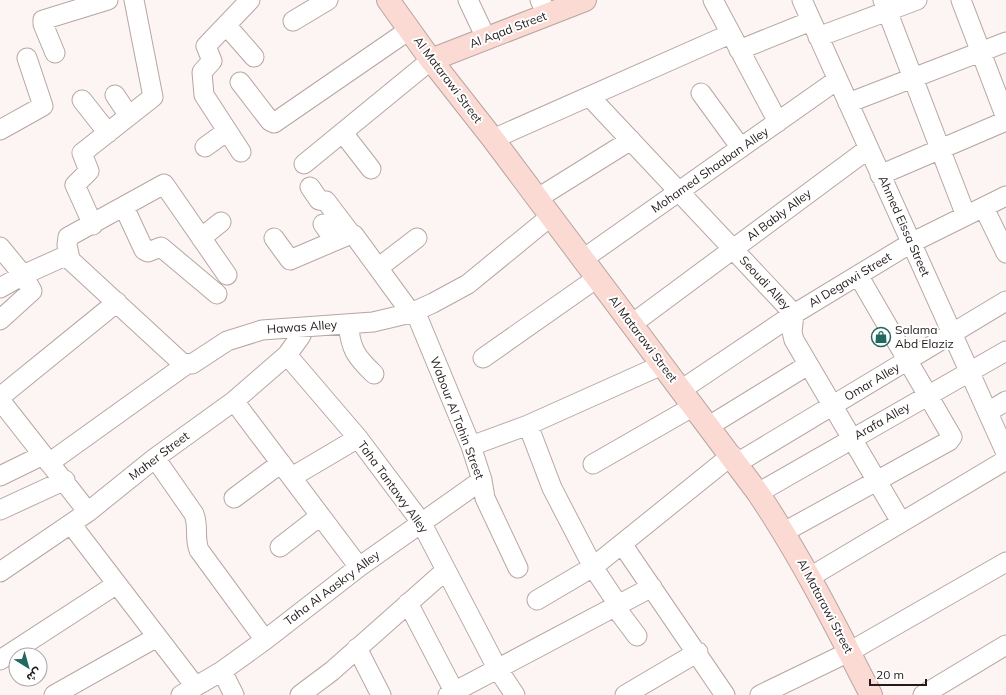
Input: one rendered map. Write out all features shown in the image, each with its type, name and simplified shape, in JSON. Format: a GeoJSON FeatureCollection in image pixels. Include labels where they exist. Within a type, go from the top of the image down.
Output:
{"type":"FeatureCollection","features":[{"type":"Feature","properties":{"kind":"street"},"geometry":{"type":"LineString","coordinates":[[55,53],[43,24],[43,20],[108,0]]}},
{"type":"Feature","properties":{"kind":"street"},"geometry":{"type":"LineString","coordinates":[[93,225],[75,185],[89,171],[82,153],[150,100],[153,97],[154,92],[134,0]]}},
{"type":"Feature","properties":{"kind":"street"},"geometry":{"type":"LineString","coordinates":[[241,152],[203,92],[202,72],[212,61],[206,46],[250,0]]}},
{"type":"Feature","properties":{"kind":"street"},"geometry":{"type":"LineString","coordinates":[[293,21],[328,0]]}},
{"type":"Feature","properties":{"kind":"street","name":"Al Matarawi Street"},"geometry":{"type":"LineString","coordinates":[[388,0],[431,60],[538,198],[758,493],[784,532],[810,577],[871,695]]}},
{"type":"Feature","properties":{"kind":"street"},"geometry":{"type":"LineString","coordinates":[[468,0],[486,38]]}},
{"type":"Feature","properties":{"kind":"street","name":"Al Aqad Street"},"geometry":{"type":"LineString","coordinates":[[431,60],[486,38],[544,7],[585,0]]}},
{"type":"Feature","properties":{"kind":"street"},"geometry":{"type":"LineString","coordinates":[[713,0],[734,42],[778,122]]}},
{"type":"Feature","properties":{"kind":"street","name":"Ahmed Eissa Street"},"geometry":{"type":"LineString","coordinates":[[802,0],[1006,453]]}},
{"type":"Feature","properties":{"kind":"street"},"geometry":{"type":"LineString","coordinates":[[493,139],[590,97],[734,42],[814,29],[885,6],[917,0]]}},
{"type":"Feature","properties":{"kind":"street"},"geometry":{"type":"LineString","coordinates":[[961,0],[1006,118]]}},
{"type":"Feature","properties":{"kind":"street"},"geometry":{"type":"LineString","coordinates":[[885,6],[966,216]]}},
{"type":"Feature","properties":{"kind":"street"},"geometry":{"type":"LineString","coordinates":[[226,25],[254,57]]}},
{"type":"Feature","properties":{"kind":"street"},"geometry":{"type":"LineString","coordinates":[[240,82],[270,121],[274,123],[409,30]]}},
{"type":"Feature","properties":{"kind":"street"},"geometry":{"type":"LineString","coordinates":[[848,103],[1006,42]]}},
{"type":"Feature","properties":{"kind":"street"},"geometry":{"type":"LineString","coordinates":[[0,130],[43,106],[27,58]]}},
{"type":"Feature","properties":{"kind":"street"},"geometry":{"type":"LineString","coordinates":[[304,164],[431,60]]}},
{"type":"Feature","properties":{"kind":"street","name":"Mohamed Shaaban Alley"},"geometry":{"type":"LineString","coordinates":[[583,259],[837,80]]}},
{"type":"Feature","properties":{"kind":"street"},"geometry":{"type":"LineString","coordinates":[[701,93],[740,148]]}},
{"type":"Feature","properties":{"kind":"street"},"geometry":{"type":"LineString","coordinates":[[115,95],[129,116]]}},
{"type":"Feature","properties":{"kind":"street","name":"Seoudi Alley"},"geometry":{"type":"LineString","coordinates":[[590,97],[794,314],[792,336],[901,522]]}},
{"type":"Feature","properties":{"kind":"street"},"geometry":{"type":"LineString","coordinates":[[82,100],[108,132]]}},
{"type":"Feature","properties":{"kind":"street"},"geometry":{"type":"LineString","coordinates":[[880,175],[1006,121]]}},
{"type":"Feature","properties":{"kind":"street"},"geometry":{"type":"LineString","coordinates":[[205,148],[227,131]]}},
{"type":"Feature","properties":{"kind":"street"},"geometry":{"type":"LineString","coordinates":[[343,133],[371,169]]}},
{"type":"Feature","properties":{"kind":"street"},"geometry":{"type":"LineString","coordinates":[[538,198],[631,140]]}},
{"type":"Feature","properties":{"kind":"street","name":"Al Bably Alley"},"geometry":{"type":"LineString","coordinates":[[632,324],[868,149]]}},
{"type":"Feature","properties":{"kind":"street"},"geometry":{"type":"LineString","coordinates":[[70,259],[67,245],[68,238],[164,184],[227,275]]}},
{"type":"Feature","properties":{"kind":"street"},"geometry":{"type":"LineString","coordinates":[[310,188],[319,200],[326,201],[343,238]]}},
{"type":"Feature","properties":{"kind":"street","name":"Al Degawi Street"},"geometry":{"type":"LineString","coordinates":[[593,464],[687,398],[794,314],[911,243],[1006,196]]}},
{"type":"Feature","properties":{"kind":"street"},"geometry":{"type":"LineString","coordinates":[[124,207],[144,250],[148,252],[161,247],[217,294]]}},
{"type":"Feature","properties":{"kind":"street"},"geometry":{"type":"LineString","coordinates":[[984,208],[1006,253]]}},
{"type":"Feature","properties":{"kind":"street","name":"Hawas Alley"},"geometry":{"type":"LineString","coordinates":[[0,476],[46,459],[187,364],[197,362],[227,341],[262,330],[348,324],[394,318],[413,312],[468,284],[551,216]]}},
{"type":"Feature","properties":{"kind":"street"},"geometry":{"type":"LineString","coordinates":[[201,238],[221,222]]}},
{"type":"Feature","properties":{"kind":"street"},"geometry":{"type":"LineString","coordinates":[[323,224],[343,238]]}},
{"type":"Feature","properties":{"kind":"street","name":"Wabour Al Tahin Street"},"geometry":{"type":"LineString","coordinates":[[343,238],[354,235],[413,312],[470,446],[482,480],[485,498],[518,568]]}},
{"type":"Feature","properties":{"kind":"street"},"geometry":{"type":"LineString","coordinates":[[274,238],[290,260],[343,238]]}},
{"type":"Feature","properties":{"kind":"street"},"geometry":{"type":"LineString","coordinates":[[378,268],[417,238]]}},
{"type":"Feature","properties":{"kind":"street"},"geometry":{"type":"LineString","coordinates":[[0,247],[23,275],[32,289],[32,293],[0,320]]}},
{"type":"Feature","properties":{"kind":"street"},"geometry":{"type":"LineString","coordinates":[[0,288],[23,275],[63,257],[70,259],[182,363],[187,364]]}},
{"type":"Feature","properties":{"kind":"street"},"geometry":{"type":"LineString","coordinates":[[784,532],[951,439],[951,434],[858,275]]}},
{"type":"Feature","properties":{"kind":"street"},"geometry":{"type":"LineString","coordinates":[[483,358],[597,278]]}},
{"type":"Feature","properties":{"kind":"street","name":"Omar Alley"},"geometry":{"type":"LineString","coordinates":[[537,600],[593,567],[734,459],[833,406],[1006,301]]}},
{"type":"Feature","properties":{"kind":"street"},"geometry":{"type":"LineString","coordinates":[[0,397],[117,302]]}},
{"type":"Feature","properties":{"kind":"street"},"geometry":{"type":"LineString","coordinates":[[348,324],[351,343],[359,360],[374,374]]}},
{"type":"Feature","properties":{"kind":"street","name":"Maher Street"},"geometry":{"type":"LineString","coordinates":[[0,572],[88,512],[156,458],[234,401],[287,355],[300,337],[304,327]]}},
{"type":"Feature","properties":{"kind":"street","name":"Arafa Alley"},"geometry":{"type":"LineString","coordinates":[[758,493],[1006,350]]}},
{"type":"Feature","properties":{"kind":"street","name":"Taha Tantawy Alley"},"geometry":{"type":"LineString","coordinates":[[287,355],[358,438],[421,522],[498,668],[515,695]]}},
{"type":"Feature","properties":{"kind":"street"},"geometry":{"type":"LineString","coordinates":[[470,446],[528,425],[662,364]]}},
{"type":"Feature","properties":{"kind":"street"},"geometry":{"type":"LineString","coordinates":[[709,426],[808,365]]}},
{"type":"Feature","properties":{"kind":"street"},"geometry":{"type":"LineString","coordinates":[[0,400],[88,512]]}},
{"type":"Feature","properties":{"kind":"street"},"geometry":{"type":"LineString","coordinates":[[234,401],[359,567]]}},
{"type":"Feature","properties":{"kind":"street"},"geometry":{"type":"LineString","coordinates":[[988,412],[1006,401]]}},
{"type":"Feature","properties":{"kind":"street"},"geometry":{"type":"LineString","coordinates":[[528,425],[552,488],[593,567],[617,607],[637,636]]}},
{"type":"Feature","properties":{"kind":"street"},"geometry":{"type":"LineString","coordinates":[[234,498],[287,470],[358,438]]}},
{"type":"Feature","properties":{"kind":"street"},"geometry":{"type":"LineString","coordinates":[[156,458],[194,514],[197,522],[196,538],[199,550],[265,640]]}},
{"type":"Feature","properties":{"kind":"street"},"geometry":{"type":"LineString","coordinates":[[810,577],[1006,460]]}},
{"type":"Feature","properties":{"kind":"street"},"geometry":{"type":"LineString","coordinates":[[0,510],[64,480]]}},
{"type":"Feature","properties":{"kind":"street","name":"Taha Al Aaskry Alley"},"geometry":{"type":"LineString","coordinates":[[188,691],[222,671],[265,640],[359,567],[482,480]]}},
{"type":"Feature","properties":{"kind":"street"},"geometry":{"type":"LineString","coordinates":[[280,547],[320,516]]}},
{"type":"Feature","properties":{"kind":"street"},"geometry":{"type":"LineString","coordinates":[[71,524],[157,637],[188,691]]}},
{"type":"Feature","properties":{"kind":"street"},"geometry":{"type":"LineString","coordinates":[[622,544],[698,652],[725,695]]}},
{"type":"Feature","properties":{"kind":"street"},"geometry":{"type":"LineString","coordinates":[[760,695],[849,652],[1006,562]]}},
{"type":"Feature","properties":{"kind":"street"},"geometry":{"type":"LineString","coordinates":[[300,695],[357,648],[446,570]]}},
{"type":"Feature","properties":{"kind":"street"},"geometry":{"type":"LineString","coordinates":[[0,660],[117,584]]}},
{"type":"Feature","properties":{"kind":"street"},"geometry":{"type":"LineString","coordinates":[[408,603],[453,694],[498,668],[617,607],[652,587]]}},
{"type":"Feature","properties":{"kind":"street"},"geometry":{"type":"LineString","coordinates":[[54,695],[157,637]]}},
{"type":"Feature","properties":{"kind":"street"},"geometry":{"type":"LineString","coordinates":[[923,695],[1006,645]]}},
{"type":"Feature","properties":{"kind":"street"},"geometry":{"type":"LineString","coordinates":[[357,648],[381,695]]}},
{"type":"Feature","properties":{"kind":"street"},"geometry":{"type":"LineString","coordinates":[[625,695],[698,652]]}},
{"type":"Feature","properties":{"kind":"street"},"geometry":{"type":"LineString","coordinates":[[222,671],[234,695]]}},
{"type":"Feature","properties":{"kind":"place","name":"Salama Abd Elaziz"},"geometry":{"type":"Point","coordinates":[881,337]}}]}
